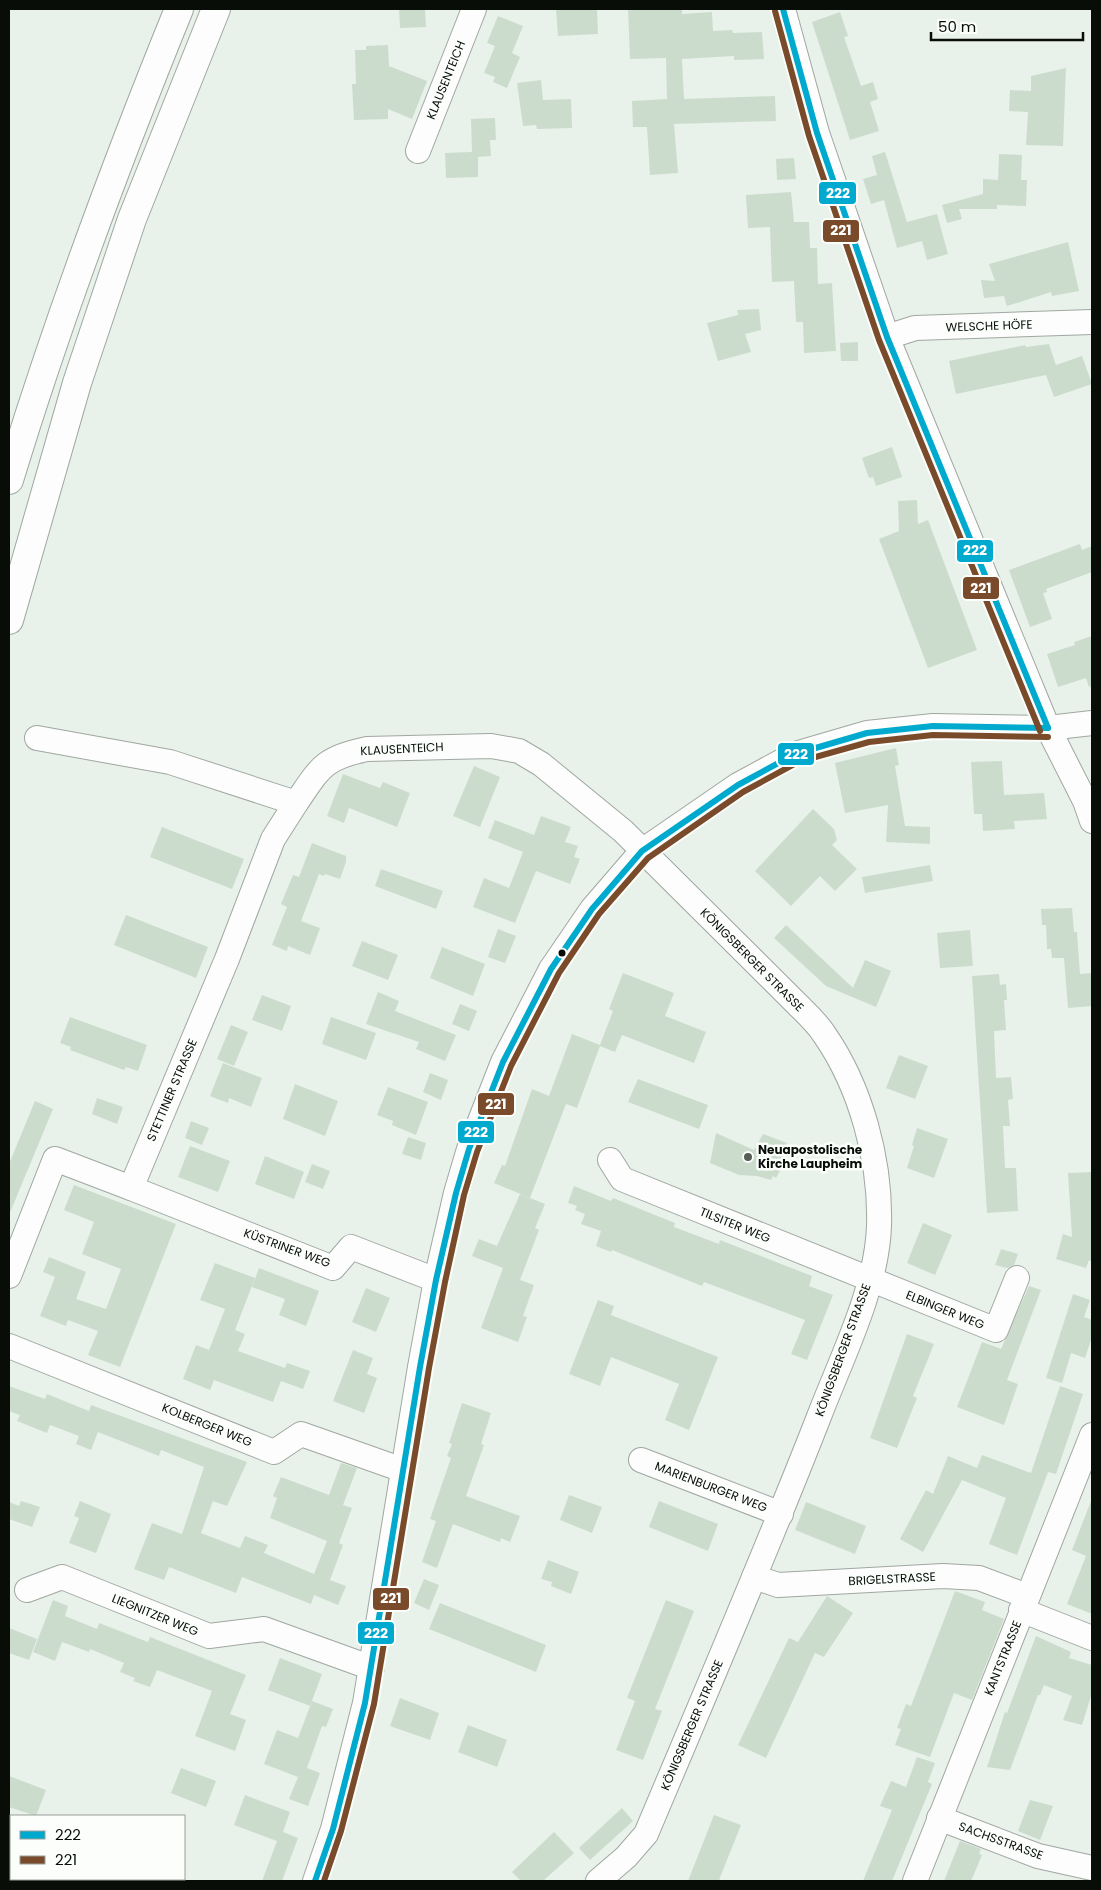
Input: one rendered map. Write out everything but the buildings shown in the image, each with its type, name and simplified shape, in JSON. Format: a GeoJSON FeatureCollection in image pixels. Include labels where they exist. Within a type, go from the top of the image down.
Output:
{"type":"FeatureCollection","features":[{"type":"Feature","properties":{"kind":"highway"},"geometry":{"type":"LineString","coordinates":[[9,480],[43,367],[94,222],[179,9]]}},
{"type":"Feature","properties":{"kind":"highway"},"geometry":{"type":"LineString","coordinates":[[9,620],[77,383],[132,219],[216,9]]}},
{"type":"Feature","properties":{"kind":"street","name":"KLAUSENTEICH"},"geometry":{"type":"LineString","coordinates":[[418,151],[474,9]]}},
{"type":"Feature","properties":{"kind":"street"},"geometry":{"type":"LineString","coordinates":[[783,9],[817,133],[887,337],[1048,728],[1085,801],[1092,821]]}},
{"type":"Feature","properties":{"kind":"street","name":"WELSCHE HÖFE"},"geometry":{"type":"LineString","coordinates":[[887,337],[915,328],[1092,322]]}},
{"type":"Feature","properties":{"kind":"street"},"geometry":{"type":"LineString","coordinates":[[315,1881],[335,1820],[372,1668],[403,1470],[436,1280],[456,1193],[469,1149],[503,1062],[551,969],[592,908],[642,851],[738,785],[804,752],[866,733],[933,726],[1048,728],[1092,722]]}},
{"type":"Feature","properties":{"kind":"street"},"geometry":{"type":"LineString","coordinates":[[38,738],[170,762],[296,803]]}},
{"type":"Feature","properties":{"kind":"street","name":"KLAUSENTEICH"},"geometry":{"type":"LineString","coordinates":[[296,803],[321,768],[333,758],[348,753],[367,749],[491,746],[519,751],[541,764],[623,831],[642,851]]}},
{"type":"Feature","properties":{"kind":"street","name":"STETTINER STRASSE"},"geometry":{"type":"LineString","coordinates":[[131,1188],[227,959],[274,839],[296,803]]}},
{"type":"Feature","properties":{"kind":"street","name":"KÖNIGSBERGER STRASSE"},"geometry":{"type":"LineString","coordinates":[[598,1881],[626,1857],[646,1834],[781,1514],[850,1336],[869,1279],[879,1227],[877,1183],[861,1112],[839,1058],[824,1032],[642,851]]}},
{"type":"Feature","properties":{"kind":"street"},"geometry":{"type":"LineString","coordinates":[[9,1276],[55,1159],[131,1188]]}},
{"type":"Feature","properties":{"kind":"street","name":"TILSITER WEG"},"geometry":{"type":"LineString","coordinates":[[610,1160],[622,1180],[869,1279]]}},
{"type":"Feature","properties":{"kind":"street","name":"KÜSTRINER WEG"},"geometry":{"type":"LineString","coordinates":[[131,1188],[332,1268],[351,1247],[436,1280]]}},
{"type":"Feature","properties":{"kind":"street","name":"ELBINGER WEG"},"geometry":{"type":"LineString","coordinates":[[869,1279],[996,1330],[1017,1278]]}},
{"type":"Feature","properties":{"kind":"street","name":"KOLBERGER WEG"},"geometry":{"type":"LineString","coordinates":[[9,1346],[274,1452],[300,1434],[403,1470]]}},
{"type":"Feature","properties":{"kind":"street","name":"KANTSTRASSE"},"geometry":{"type":"LineString","coordinates":[[915,1881],[1024,1603],[1076,1481],[1092,1435]]}},
{"type":"Feature","properties":{"kind":"street","name":"MARIENBURGER WEG"},"geometry":{"type":"LineString","coordinates":[[641,1460],[781,1514]]}},
{"type":"Feature","properties":{"kind":"street","name":"BRIGELSTRASSE"},"geometry":{"type":"LineString","coordinates":[[754,1577],[778,1585],[943,1576],[979,1578],[1092,1638]]}},
{"type":"Feature","properties":{"kind":"street","name":"LIEGNITZER WEG"},"geometry":{"type":"LineString","coordinates":[[27,1590],[62,1577],[209,1636],[264,1630],[372,1668]]}},
{"type":"Feature","properties":{"kind":"street","name":"SACHSSTRASSE"},"geometry":{"type":"LineString","coordinates":[[939,1818],[1038,1856],[1092,1868]]}},
{"type":"Feature","properties":{"kind":"transit line","name":"222"},"geometry":{"type":"LineString","coordinates":[[783,9],[817,133],[887,337],[1048,728]]}},
{"type":"Feature","properties":{"kind":"transit line","name":"221"},"geometry":{"type":"LineString","coordinates":[[775,11],[809,136],[879,340],[1040,731]]}},
{"type":"Feature","properties":{"kind":"transit line","name":"222"},"geometry":{"type":"LineString","coordinates":[[315,1881],[333,1829],[365,1703],[420,1367],[436,1280],[456,1193],[469,1149],[503,1062],[551,969],[592,909],[642,851],[738,785],[795,754],[867,733],[933,726],[1048,728]]}},
{"type":"Feature","properties":{"kind":"transit line","name":"221"},"geometry":{"type":"LineString","coordinates":[[324,1881],[341,1831],[374,1704],[429,1368],[464,1195],[477,1152],[511,1066],[559,973],[599,914],[648,858],[743,792],[798,762],[869,742],[933,735],[1048,737]]}},
{"type":"Feature","properties":{"kind":"place","name":"Neuapostolische Kirche Laupheim"},"geometry":{"type":"Point","coordinates":[748,1157]}}]}
